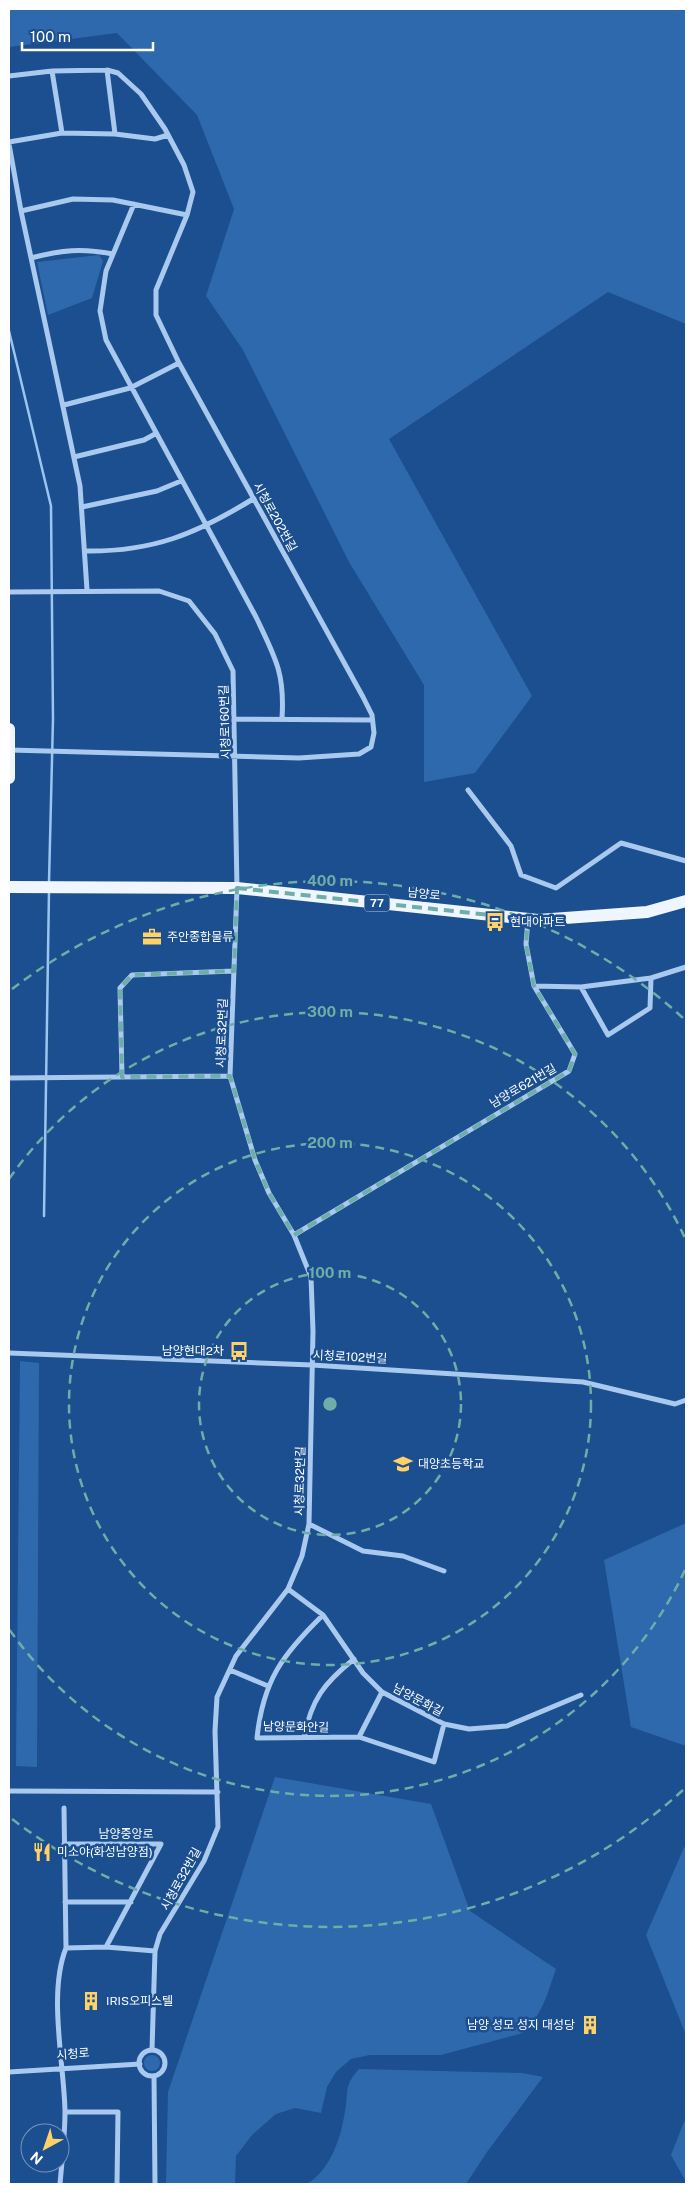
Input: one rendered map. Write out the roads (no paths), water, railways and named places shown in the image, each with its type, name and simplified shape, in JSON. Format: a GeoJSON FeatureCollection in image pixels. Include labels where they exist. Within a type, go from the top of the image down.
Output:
{"type":"FeatureCollection","features":[{"type":"Feature","properties":{"kind":"main road"},"geometry":{"type":"LineString","coordinates":[[9,729],[9,778]]}},
{"type":"Feature","properties":{"kind":"main road","name":"남양로"},"geometry":{"type":"LineString","coordinates":[[9,887],[237,888],[528,919],[647,912],[686,902]]}},
{"type":"Feature","properties":{"kind":"street"},"geometry":{"type":"LineString","coordinates":[[9,76],[52,71],[107,70],[115,134]]}},
{"type":"Feature","properties":{"kind":"street","name":"시청로202번길"},"geometry":{"type":"LineString","coordinates":[[10,750],[299,758],[359,754],[371,747],[374,733],[372,720],[337,648],[253,500],[179,363],[156,315],[156,290],[188,215],[193,192],[184,165],[168,135],[140,94],[118,73],[107,70]]}},
{"type":"Feature","properties":{"kind":"street"},"geometry":{"type":"LineString","coordinates":[[52,71],[62,133]]}},
{"type":"Feature","properties":{"kind":"street"},"geometry":{"type":"LineString","coordinates":[[87,590],[80,486],[21,210],[9,143],[62,133],[115,134],[154,139],[168,135]]}},
{"type":"Feature","properties":{"kind":"street"},"geometry":{"type":"LineString","coordinates":[[21,210],[73,198],[113,200],[188,215]]}},
{"type":"Feature","properties":{"kind":"street"},"geometry":{"type":"LineString","coordinates":[[134,204],[106,270],[100,312],[106,340],[130,388],[256,617],[275,657],[282,679],[282,718]]}},
{"type":"Feature","properties":{"kind":"street"},"geometry":{"type":"LineString","coordinates":[[31,258],[62,250],[95,250],[113,254]]}},
{"type":"Feature","properties":{"kind":"street"},"geometry":{"type":"LineString","coordinates":[[64,405],[130,388],[179,363]]}},
{"type":"Feature","properties":{"kind":"street"},"geometry":{"type":"LineString","coordinates":[[74,456],[144,440],[155,434]]}},
{"type":"Feature","properties":{"kind":"street"},"geometry":{"type":"LineString","coordinates":[[82,507],[157,491],[181,482]]}},
{"type":"Feature","properties":{"kind":"street"},"geometry":{"type":"LineString","coordinates":[[85,551],[112,551],[175,540],[206,526],[253,500]]}},
{"type":"Feature","properties":{"kind":"street","name":"시청로160번길"},"geometry":{"type":"LineString","coordinates":[[9,592],[159,591],[189,601],[215,634],[233,671],[237,888]]}},
{"type":"Feature","properties":{"kind":"street"},"geometry":{"type":"LineString","coordinates":[[235,719],[372,720]]}},
{"type":"Feature","properties":{"kind":"street"},"geometry":{"type":"LineString","coordinates":[[468,790],[511,846],[522,875],[556,888],[621,843],[686,861]]}},
{"type":"Feature","properties":{"kind":"street","name":"시청로32번길"},"geometry":{"type":"LineString","coordinates":[[152,2050],[155,1951],[160,1934],[204,1861],[218,1827],[215,1731],[217,1697],[236,1656],[288,1589],[302,1556],[309,1524],[312,1365],[311,1277],[294,1235],[269,1193],[259,1168],[230,1076],[237,888]]}},
{"type":"Feature","properties":{"kind":"street"},"geometry":{"type":"LineString","coordinates":[[528,919],[526,944],[534,986],[581,987],[651,978],[686,967]]}},
{"type":"Feature","properties":{"kind":"street"},"geometry":{"type":"LineString","coordinates":[[122,1077],[120,988],[132,975],[234,971]]}},
{"type":"Feature","properties":{"kind":"street"},"geometry":{"type":"LineString","coordinates":[[581,987],[608,1034],[650,1008],[651,978]]}},
{"type":"Feature","properties":{"kind":"street","name":"남양로621번길"},"geometry":{"type":"LineString","coordinates":[[294,1235],[569,1071],[575,1054],[534,986]]}},
{"type":"Feature","properties":{"kind":"street"},"geometry":{"type":"LineString","coordinates":[[9,1078],[230,1076]]}},
{"type":"Feature","properties":{"kind":"street","name":"시청로102번길"},"geometry":{"type":"LineString","coordinates":[[9,1353],[312,1365],[582,1382],[675,1404],[686,1400]]}},
{"type":"Feature","properties":{"kind":"street"},"geometry":{"type":"LineString","coordinates":[[309,1524],[363,1551],[403,1556],[444,1570]]}},
{"type":"Feature","properties":{"kind":"street","name":"남양문화길"},"geometry":{"type":"LineString","coordinates":[[288,1589],[323,1615],[363,1673],[382,1692],[444,1724],[469,1730],[507,1726],[581,1696]]}},
{"type":"Feature","properties":{"kind":"street","name":"남양문화안길"},"geometry":{"type":"LineString","coordinates":[[323,1615],[300,1637],[278,1665],[268,1686],[260,1711],[257,1738],[359,1737],[434,1762],[444,1724]]}},
{"type":"Feature","properties":{"kind":"street"},"geometry":{"type":"LineString","coordinates":[[304,1738],[308,1715],[317,1696],[335,1674],[354,1660]]}},
{"type":"Feature","properties":{"kind":"street"},"geometry":{"type":"LineString","coordinates":[[230,1670],[268,1686]]}},
{"type":"Feature","properties":{"kind":"street"},"geometry":{"type":"LineString","coordinates":[[359,1737],[382,1692]]}},
{"type":"Feature","properties":{"kind":"street"},"geometry":{"type":"LineString","coordinates":[[9,1791],[218,1792]]}},
{"type":"Feature","properties":{"kind":"street"},"geometry":{"type":"LineString","coordinates":[[60,2184],[65,2112],[63,2069],[59,2052],[60,1963],[66,1948],[64,1808]]}},
{"type":"Feature","properties":{"kind":"street","name":"남양중앙로"},"geometry":{"type":"LineString","coordinates":[[64,1844],[161,1844],[106,1947]]}},
{"type":"Feature","properties":{"kind":"street"},"geometry":{"type":"LineString","coordinates":[[65,1902],[131,1902]]}},
{"type":"Feature","properties":{"kind":"street"},"geometry":{"type":"LineString","coordinates":[[66,1948],[106,1947],[155,1951]]}},
{"type":"Feature","properties":{"kind":"street"},"geometry":{"type":"LineString","coordinates":[[152,2050],[163,2056],[165,2065],[161,2073],[154,2076],[146,2074],[140,2064],[142,2056],[152,2050]]}},
{"type":"Feature","properties":{"kind":"street","name":"시청로"},"geometry":{"type":"LineString","coordinates":[[9,2072],[140,2064]]}},
{"type":"Feature","properties":{"kind":"street"},"geometry":{"type":"LineString","coordinates":[[154,2076],[155,2184]]}},
{"type":"Feature","properties":{"kind":"street"},"geometry":{"type":"LineString","coordinates":[[65,2112],[118,2112],[117,2184]]}},
{"type":"Feature","properties":{"kind":"waterway"},"geometry":{"type":"LineString","coordinates":[[9,331],[51,506],[53,719],[49,882]]}},
{"type":"Feature","properties":{"kind":"waterway"},"geometry":{"type":"LineString","coordinates":[[44,1216],[49,890]]}},
{"type":"Feature","properties":{"kind":"place","name":"현대아파트"},"geometry":{"type":"Point","coordinates":[495,922]}},
{"type":"Feature","properties":{"kind":"place","name":"주안종합물류"},"geometry":{"type":"Point","coordinates":[152,937]}},
{"type":"Feature","properties":{"kind":"place","name":"남양현대2차"},"geometry":{"type":"Point","coordinates":[239,1351]}},
{"type":"Feature","properties":{"kind":"place","name":"대양초등학교"},"geometry":{"type":"Point","coordinates":[403,1464]}},
{"type":"Feature","properties":{"kind":"place","name":"미소야(화성남양점)"},"geometry":{"type":"Point","coordinates":[42,1852]}},
{"type":"Feature","properties":{"kind":"place","name":"IRIS오피스텔"},"geometry":{"type":"Point","coordinates":[91,2001]}},
{"type":"Feature","properties":{"kind":"place","name":"남양 성모 성지 대성당"},"geometry":{"type":"Point","coordinates":[590,2025]}}]}
